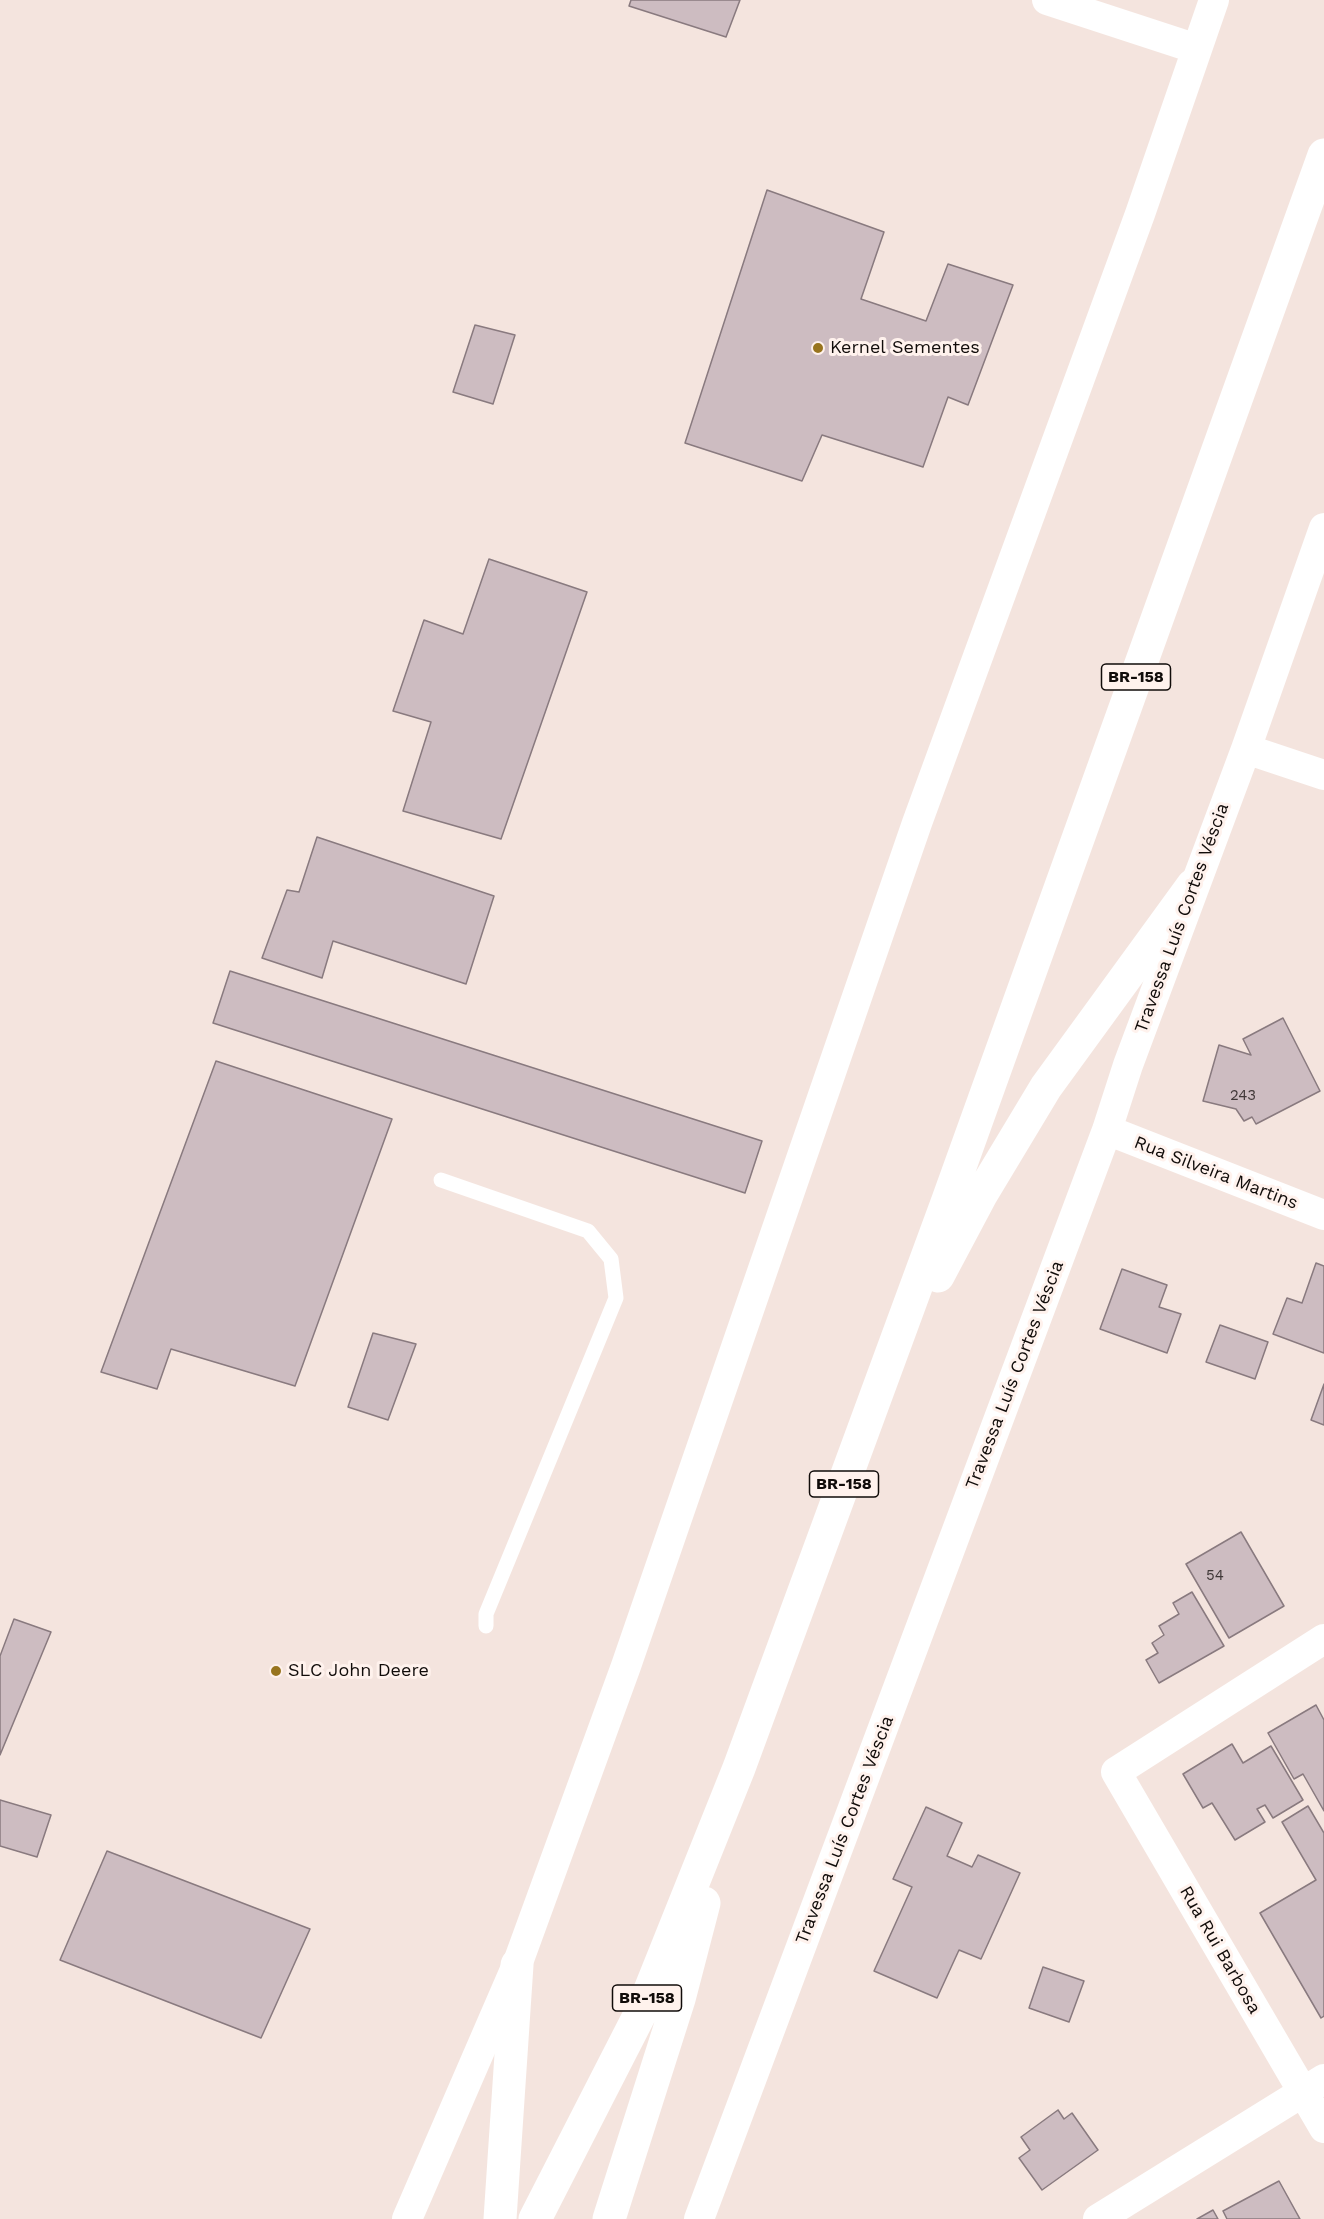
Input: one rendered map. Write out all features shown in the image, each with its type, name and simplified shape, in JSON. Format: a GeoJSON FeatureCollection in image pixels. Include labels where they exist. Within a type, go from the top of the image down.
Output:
{"type":"FeatureCollection","features":[{"type":"Feature","properties":{"kind":"highway","name":"BR-158"},"geometry":{"type":"LineString","coordinates":[[535,2219],[642,2010],[739,1768],[884,1375],[1324,155]]}},
{"type":"Feature","properties":{"kind":"highway"},"geometry":{"type":"LineString","coordinates":[[884,1375],[981,1195],[1046,1087],[1193,885]]}},
{"type":"Feature","properties":{"kind":"highway","name":"BR-158"},"geometry":{"type":"LineString","coordinates":[[609,2219],[679,1999],[739,1768]]}},
{"type":"Feature","properties":{"kind":"highway"},"geometry":{"type":"LineString","coordinates":[[500,2219],[517,1965]]}},
{"type":"Feature","properties":{"kind":"street"},"geometry":{"type":"LineString","coordinates":[[1047,0],[1197,49]]}},
{"type":"Feature","properties":{"kind":"street"},"geometry":{"type":"LineString","coordinates":[[407,2219],[517,1965],[681,1509],[917,823],[1140,214],[1214,0]]}},
{"type":"Feature","properties":{"kind":"street","name":"Travessa Luís Cortes Véscia"},"geometry":{"type":"LineString","coordinates":[[699,2219],[1107,1130],[1193,885],[1246,749],[1324,528]]}},
{"type":"Feature","properties":{"kind":"street"},"geometry":{"type":"LineString","coordinates":[[1246,749],[1324,775]]}},
{"type":"Feature","properties":{"kind":"street","name":"Rua Silveira Martins"},"geometry":{"type":"LineString","coordinates":[[1107,1130],[1324,1215]]}},
{"type":"Feature","properties":{"kind":"street","name":"Rua Rui Barbosa"},"geometry":{"type":"LineString","coordinates":[[1324,1639],[1116,1772],[1313,2086],[1324,2128]]}},
{"type":"Feature","properties":{"kind":"street"},"geometry":{"type":"LineString","coordinates":[[1098,2219],[1313,2086]]}},
{"type":"Feature","properties":{"kind":"lane"},"geometry":{"type":"LineString","coordinates":[[441,1180],[588,1231],[611,1259],[616,1298],[486,1614],[486,1626]]}},
{"type":"Feature","properties":{"kind":"building"},"geometry":{"type":"Polygon","coordinates":[[[631,0],[740,0],[726,37],[629,6],[631,0]]]}},
{"type":"Feature","properties":{"kind":"building"},"geometry":{"type":"Polygon","coordinates":[[[767,190],[884,232],[861,299],[926,321],[948,264],[1013,285],[968,405],[948,397],[923,467],[822,435],[802,481],[685,443],[767,190]]]}},
{"type":"Feature","properties":{"kind":"building"},"geometry":{"type":"Polygon","coordinates":[[[475,325],[515,335],[493,404],[453,392],[475,325]]]}},
{"type":"Feature","properties":{"kind":"building"},"geometry":{"type":"Polygon","coordinates":[[[489,559],[587,592],[501,839],[403,811],[431,722],[393,711],[424,620],[463,634],[489,559]]]}},
{"type":"Feature","properties":{"kind":"building"},"geometry":{"type":"Polygon","coordinates":[[[317,837],[494,896],[466,984],[333,941],[322,978],[262,958],[287,890],[299,892],[317,837]]]}},
{"type":"Feature","properties":{"kind":"building"},"geometry":{"type":"Polygon","coordinates":[[[230,971],[762,1141],[745,1193],[213,1023],[230,971]]]}},
{"type":"Feature","properties":{"kind":"building"},"geometry":{"type":"Polygon","coordinates":[[[1283,1018],[1320,1091],[1256,1124],[1252,1117],[1244,1121],[1236,1109],[1203,1101],[1219,1045],[1251,1055],[1243,1039],[1283,1018]]]}},
{"type":"Feature","properties":{"kind":"building"},"geometry":{"type":"Polygon","coordinates":[[[216,1061],[392,1119],[295,1386],[171,1349],[157,1389],[101,1372],[216,1061]]]}},
{"type":"Feature","properties":{"kind":"building"},"geometry":{"type":"Polygon","coordinates":[[[1316,1263],[1324,1266],[1324,1353],[1273,1334],[1287,1298],[1302,1303],[1316,1263]]]}},
{"type":"Feature","properties":{"kind":"building"},"geometry":{"type":"Polygon","coordinates":[[[1122,1269],[1167,1285],[1159,1307],[1181,1314],[1167,1353],[1100,1329],[1122,1269]]]}},
{"type":"Feature","properties":{"kind":"building"},"geometry":{"type":"Polygon","coordinates":[[[1220,1325],[1268,1342],[1255,1379],[1206,1362],[1220,1325]]]}},
{"type":"Feature","properties":{"kind":"building"},"geometry":{"type":"Polygon","coordinates":[[[373,1333],[416,1344],[388,1420],[348,1407],[373,1333]]]}},
{"type":"Feature","properties":{"kind":"building"},"geometry":{"type":"Polygon","coordinates":[[[1324,1384],[1324,1425],[1311,1420],[1324,1384]]]}},
{"type":"Feature","properties":{"kind":"building"},"geometry":{"type":"Polygon","coordinates":[[[1241,1532],[1284,1606],[1229,1638],[1186,1564],[1241,1532]]]}},
{"type":"Feature","properties":{"kind":"building"},"geometry":{"type":"Polygon","coordinates":[[[1192,1592],[1224,1646],[1159,1683],[1146,1660],[1158,1653],[1152,1643],[1164,1635],[1159,1626],[1179,1614],[1173,1603],[1192,1592]]]}},
{"type":"Feature","properties":{"kind":"building"},"geometry":{"type":"Polygon","coordinates":[[[14,1619],[51,1632],[0,1755],[0,1656],[14,1619]]]}},
{"type":"Feature","properties":{"kind":"building"},"geometry":{"type":"Polygon","coordinates":[[[1316,1705],[1324,1720],[1324,1811],[1303,1774],[1294,1779],[1268,1733],[1316,1705]]]}},
{"type":"Feature","properties":{"kind":"building"},"geometry":{"type":"Polygon","coordinates":[[[1232,1744],[1243,1763],[1271,1746],[1303,1800],[1273,1818],[1265,1805],[1257,1809],[1265,1822],[1235,1840],[1212,1803],[1203,1808],[1183,1774],[1232,1744]]]}},
{"type":"Feature","properties":{"kind":"building"},"geometry":{"type":"Polygon","coordinates":[[[0,1800],[51,1815],[37,1857],[0,1846],[0,1800]]]}},
{"type":"Feature","properties":{"kind":"building"},"geometry":{"type":"Polygon","coordinates":[[[1308,1806],[1324,1833],[1324,2016],[1321,2018],[1260,1913],[1316,1880],[1282,1822],[1308,1806]]]}},
{"type":"Feature","properties":{"kind":"building"},"geometry":{"type":"Polygon","coordinates":[[[926,1807],[962,1823],[947,1856],[972,1867],[978,1855],[1020,1873],[981,1959],[959,1950],[937,1998],[874,1971],[912,1887],[893,1879],[926,1807]]]}},
{"type":"Feature","properties":{"kind":"building"},"geometry":{"type":"Polygon","coordinates":[[[107,1851],[310,1929],[261,2038],[60,1960],[107,1851]]]}},
{"type":"Feature","properties":{"kind":"building"},"geometry":{"type":"Polygon","coordinates":[[[1043,1967],[1084,1981],[1069,2022],[1029,2008],[1043,1967]]]}},
{"type":"Feature","properties":{"kind":"building"},"geometry":{"type":"Polygon","coordinates":[[[1058,2110],[1064,2119],[1072,2113],[1098,2150],[1042,2190],[1019,2158],[1030,2150],[1021,2137],[1058,2110]]]}},
{"type":"Feature","properties":{"kind":"building"},"geometry":{"type":"Polygon","coordinates":[[[1279,2181],[1300,2219],[1227,2219],[1223,2211],[1279,2181]]]}},
{"type":"Feature","properties":{"kind":"building"},"geometry":{"type":"Polygon","coordinates":[[[1213,2210],[1218,2219],[1197,2219],[1213,2210]]]}},
{"type":"Feature","properties":{"kind":"place","name":"Kernel Sementes"},"geometry":{"type":"Point","coordinates":[818,348]}},
{"type":"Feature","properties":{"kind":"place","name":"SLC John Deere"},"geometry":{"type":"Point","coordinates":[276,1671]}}]}
